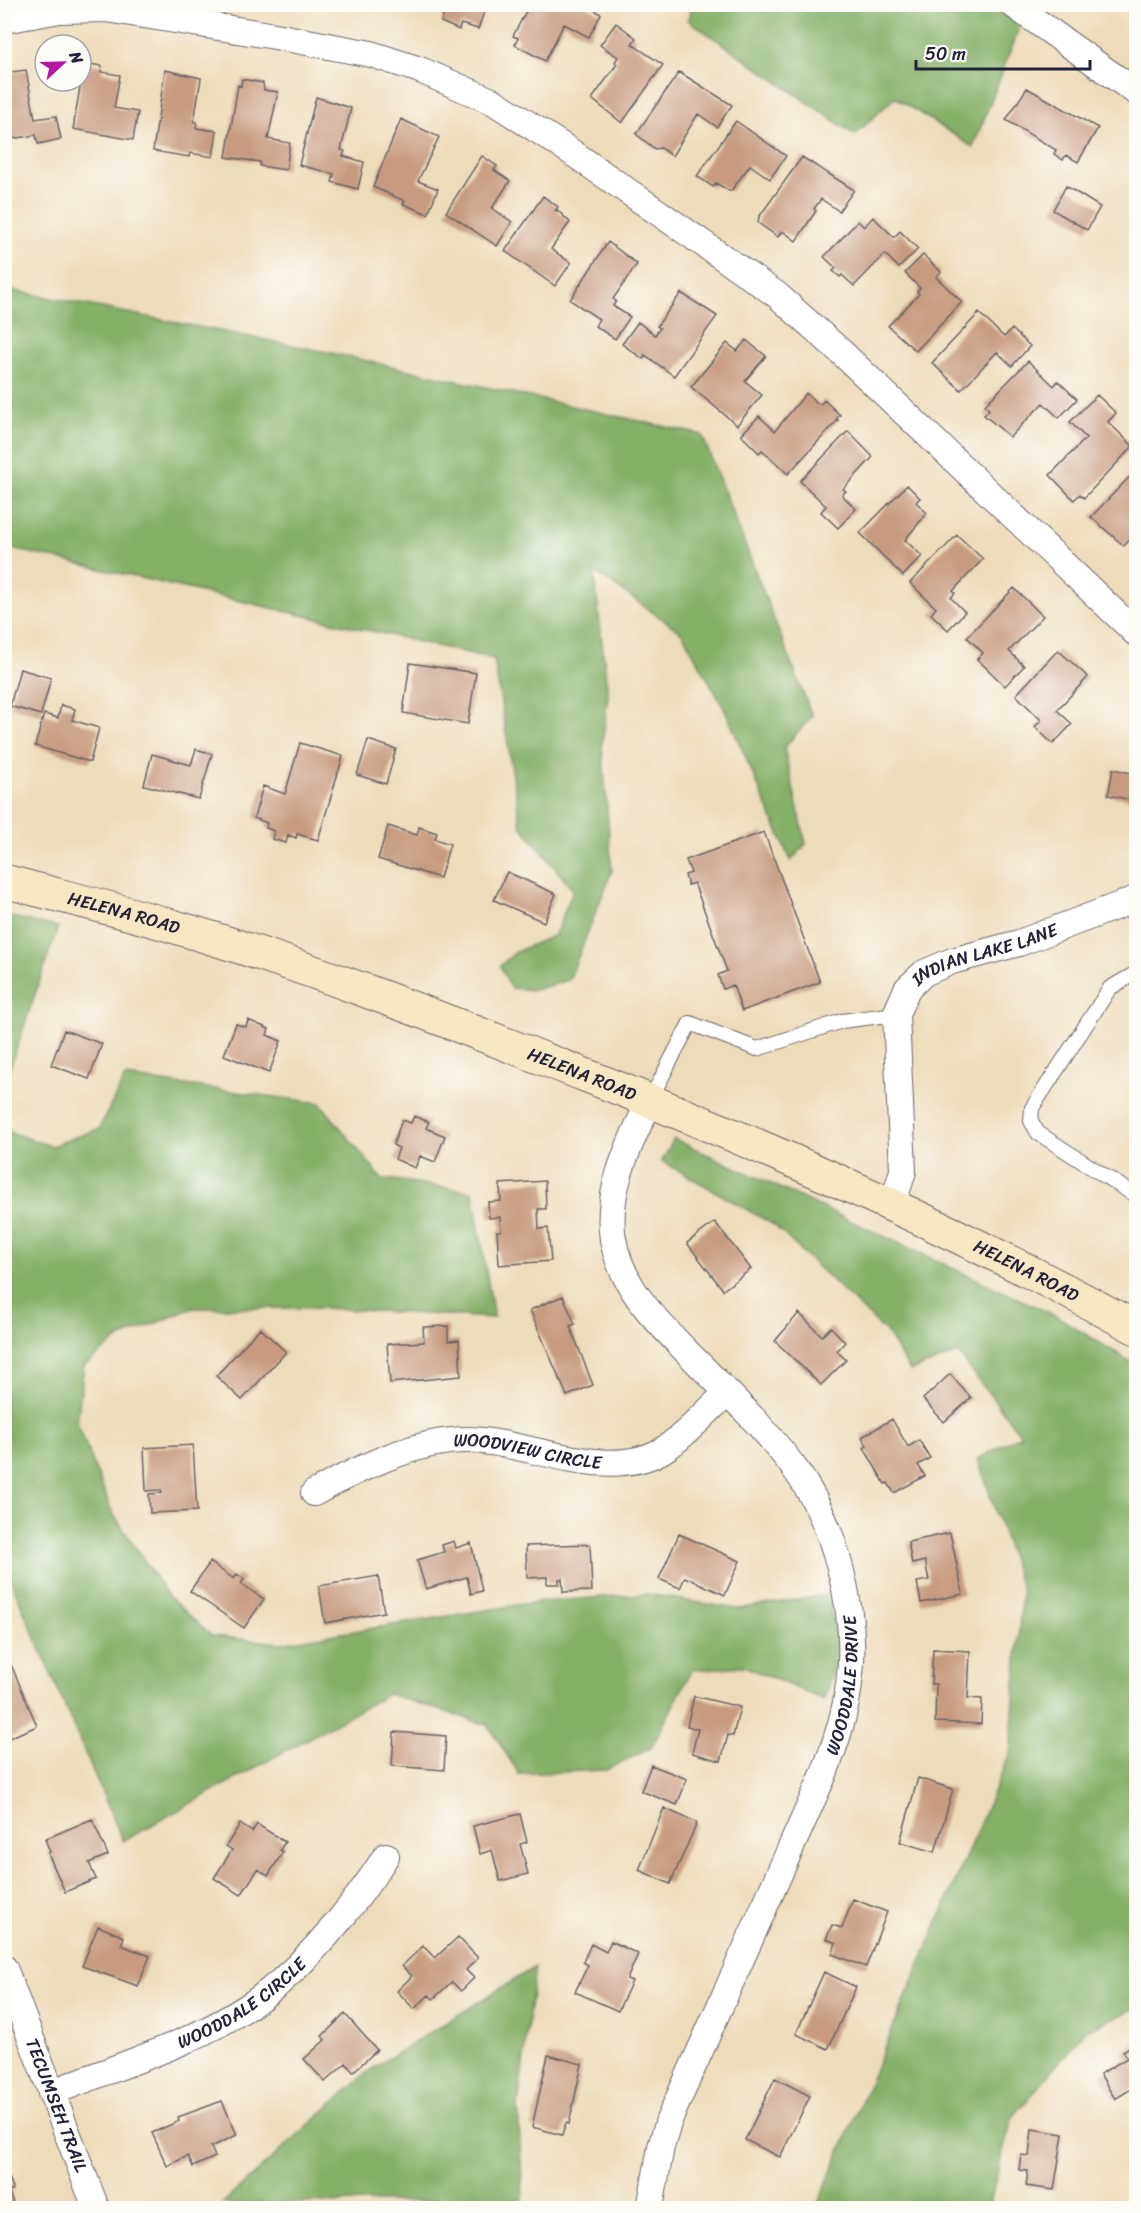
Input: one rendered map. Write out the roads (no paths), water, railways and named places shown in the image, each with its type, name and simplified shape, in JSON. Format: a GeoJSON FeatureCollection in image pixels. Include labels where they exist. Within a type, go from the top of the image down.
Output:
{"type":"FeatureCollection","features":[{"type":"Feature","properties":{"kind":"main road","name":"HELENA ROAD"},"geometry":{"type":"LineString","coordinates":[[4,881],[181,928],[322,975],[650,1101],[892,1206],[1021,1267],[1137,1328]]}},
{"type":"Feature","properties":{"kind":"street"},"geometry":{"type":"LineString","coordinates":[[1012,4],[1137,92]]}},
{"type":"Feature","properties":{"kind":"street"},"geometry":{"type":"LineString","coordinates":[[4,20],[60,10],[106,9],[275,36],[371,54],[420,70],[494,102],[567,149],[777,295],[840,351],[1137,633]]}},
{"type":"Feature","properties":{"kind":"street","name":"INDIAN LAKE LANE"},"geometry":{"type":"LineString","coordinates":[[892,1206],[903,1171],[896,1014],[907,988],[934,968],[1046,933],[1137,899]]}},
{"type":"Feature","properties":{"kind":"street","name":"WOODDALE DRIVE"},"geometry":{"type":"LineString","coordinates":[[650,1101],[636,1130],[613,1198],[612,1219],[619,1262],[640,1301],[793,1466],[825,1520],[836,1549],[848,1614],[850,1682],[838,1739],[823,1776],[669,2120],[661,2146],[650,2208]]}},
{"type":"Feature","properties":{"kind":"street","name":"WOODVIEW CIRCLE"},"geometry":{"type":"LineString","coordinates":[[314,1493],[360,1468],[429,1445],[458,1441],[522,1448],[588,1461],[618,1462],[641,1458],[664,1449],[727,1393]]}},
{"type":"Feature","properties":{"kind":"street","name":"WOODDALE CIRCLE"},"geometry":{"type":"LineString","coordinates":[[51,2093],[178,2042],[215,2025],[262,1997],[340,1920],[386,1856]]}},
{"type":"Feature","properties":{"kind":"street","name":"TECUMSEH TRAIL"},"geometry":{"type":"LineString","coordinates":[[4,1968],[96,2208]]}},
{"type":"Feature","properties":{"kind":"lane"},"geometry":{"type":"LineString","coordinates":[[1137,973],[1110,988],[1032,1108],[1031,1121],[1038,1133],[1137,1196]]}},
{"type":"Feature","properties":{"kind":"lane"},"geometry":{"type":"LineString","coordinates":[[650,1101],[690,1023],[757,1049],[842,1021],[896,1014]]}}]}
